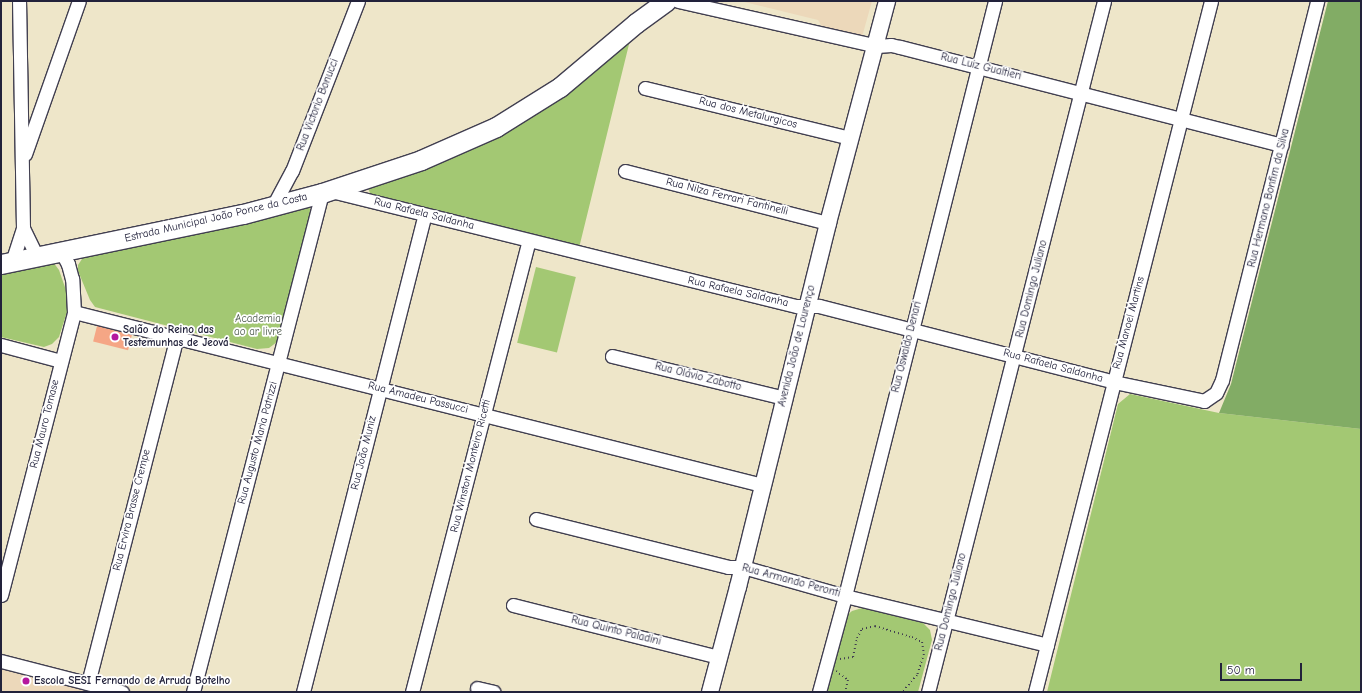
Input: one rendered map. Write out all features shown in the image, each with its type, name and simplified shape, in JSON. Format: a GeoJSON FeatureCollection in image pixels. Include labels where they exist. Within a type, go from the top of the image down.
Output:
{"type":"FeatureCollection","features":[{"type":"Feature","properties":{"kind":"main road","name":"Estrada Municipal João Ponce da Costa"},"geometry":{"type":"LineString","coordinates":[[7,263],[62,253],[243,214],[325,192],[394,171],[496,127],[560,87],[636,23],[666,1]]}},
{"type":"Feature","properties":{"kind":"street"},"geometry":{"type":"LineString","coordinates":[[20,1],[23,228],[37,257]]}},
{"type":"Feature","properties":{"kind":"street"},"geometry":{"type":"LineString","coordinates":[[22,163],[79,1]]}},
{"type":"Feature","properties":{"kind":"street","name":"Rua Victorio Bonucci"},"geometry":{"type":"LineString","coordinates":[[273,206],[292,171],[358,1]]}},
{"type":"Feature","properties":{"kind":"street","name":"Rua Luiz Gualtieri"},"geometry":{"type":"LineString","coordinates":[[678,1],[877,46],[891,45],[979,66],[1282,144]]}},
{"type":"Feature","properties":{"kind":"street","name":"Avenida João de Lourenço"},"geometry":{"type":"LineString","coordinates":[[710,692],[743,567],[762,485],[828,223],[850,138],[877,46],[887,1]]}},
{"type":"Feature","properties":{"kind":"street","name":"Rua Oswaldo Denari"},"geometry":{"type":"LineString","coordinates":[[819,692],[845,596],[995,1]]}},
{"type":"Feature","properties":{"kind":"street","name":"Rua Domingo Juliano"},"geometry":{"type":"LineString","coordinates":[[928,692],[1104,1]]}},
{"type":"Feature","properties":{"kind":"street","name":"Rua Manoel Martins"},"geometry":{"type":"LineString","coordinates":[[1035,692],[1211,1]]}},
{"type":"Feature","properties":{"kind":"street","name":"Rua Hermano Bonfim da Silva"},"geometry":{"type":"LineString","coordinates":[[1216,393],[1222,380],[1317,1]]}},
{"type":"Feature","properties":{"kind":"street","name":"Rua dos Metalurgicos"},"geometry":{"type":"LineString","coordinates":[[646,88],[850,138]]}},
{"type":"Feature","properties":{"kind":"street","name":"Rua Nilza Ferrari Fantinelli"},"geometry":{"type":"LineString","coordinates":[[625,171],[828,223]]}},
{"type":"Feature","properties":{"kind":"street","name":"Rua Rafaela Saldanha"},"geometry":{"type":"LineString","coordinates":[[325,192],[529,240],[797,306],[820,306],[1114,382],[1204,400],[1216,393]]}},
{"type":"Feature","properties":{"kind":"street","name":"Rua Augusto Maria Patrizzi"},"geometry":{"type":"LineString","coordinates":[[193,692],[278,363],[325,192]]}},
{"type":"Feature","properties":{"kind":"street","name":"Rua João Muniz"},"geometry":{"type":"LineString","coordinates":[[302,692],[425,215]]}},
{"type":"Feature","properties":{"kind":"street"},"geometry":{"type":"LineString","coordinates":[[7,263],[23,228]]}},
{"type":"Feature","properties":{"kind":"street","name":"Rua Winston Monteiro Ricetti"},"geometry":{"type":"LineString","coordinates":[[412,692],[502,339],[529,240]]}},
{"type":"Feature","properties":{"kind":"street","name":"Rua Mauro Tomase"},"geometry":{"type":"LineString","coordinates":[[1,595],[74,312],[72,280],[68,264],[62,253]]}},
{"type":"Feature","properties":{"kind":"street","name":"Rua Amadeu Passucci"},"geometry":{"type":"LineString","coordinates":[[74,312],[762,485]]}},
{"type":"Feature","properties":{"kind":"street","name":"Rua Ervira Brasse Crempe"},"geometry":{"type":"LineString","coordinates":[[88,683],[177,337]]}},
{"type":"Feature","properties":{"kind":"street"},"geometry":{"type":"LineString","coordinates":[[1,345],[61,360]]}},
{"type":"Feature","properties":{"kind":"street","name":"Rua Olávio Zabotto"},"geometry":{"type":"LineString","coordinates":[[612,356],[784,398]]}},
{"type":"Feature","properties":{"kind":"street","name":"Rua Armando Peronti"},"geometry":{"type":"LineString","coordinates":[[536,519],[728,567],[743,567],[845,596],[1047,645]]}},
{"type":"Feature","properties":{"kind":"street","name":"Rua Quinto Paladini"},"geometry":{"type":"LineString","coordinates":[[513,605],[718,657]]}},
{"type":"Feature","properties":{"kind":"street"},"geometry":{"type":"LineString","coordinates":[[1,661],[122,692]]}},
{"type":"Feature","properties":{"kind":"street"},"geometry":{"type":"LineString","coordinates":[[478,688],[494,692]]}},
{"type":"Feature","properties":{"kind":"path"},"geometry":{"type":"LineString","coordinates":[[834,660],[853,657],[857,638],[862,629],[875,626],[912,637],[922,642],[924,654],[917,675],[902,692]]}},
{"type":"Feature","properties":{"kind":"path"},"geometry":{"type":"LineString","coordinates":[[833,667],[848,680],[845,692]]}},
{"type":"Feature","properties":{"kind":"shaded area"},"geometry":{"type":"Polygon","coordinates":[[[740,1],[872,1],[862,37],[823,28],[818,20],[740,1]]]}},
{"type":"Feature","properties":{"kind":"shaded area","name":"Escola SESI Fernando de Arruda Botelho"},"geometry":{"type":"Polygon","coordinates":[[[1,670],[6,670],[93,692],[1,692],[1,670]]]}},
{"type":"Feature","properties":{"kind":"green space"},"geometry":{"type":"Polygon","coordinates":[[[1328,1],[1361,1],[1361,429],[1219,413],[1231,384],[1328,1]]]}},
{"type":"Feature","properties":{"kind":"green space"},"geometry":{"type":"Polygon","coordinates":[[[633,28],[579,248],[370,194],[368,186],[426,164],[633,28]]]}},
{"type":"Feature","properties":{"kind":"green space","name":"Academia ao ar livre"},"geometry":{"type":"Polygon","coordinates":[[[304,205],[309,207],[311,211],[277,342],[269,348],[257,349],[95,307],[90,300],[78,271],[78,265],[84,256],[304,205]]]}},
{"type":"Feature","properties":{"kind":"green space"},"geometry":{"type":"Polygon","coordinates":[[[53,262],[59,270],[68,296],[67,312],[59,337],[52,344],[44,347],[1,337],[1,271],[53,262]]]}},
{"type":"Feature","properties":{"kind":"green space"},"geometry":{"type":"Polygon","coordinates":[[[536,267],[576,277],[557,353],[517,343],[536,267]]]}},
{"type":"Feature","properties":{"kind":"green space"},"geometry":{"type":"Polygon","coordinates":[[[1130,394],[1219,413],[1361,429],[1361,692],[1047,692],[1118,404],[1130,394]]]}},
{"type":"Feature","properties":{"kind":"green space"},"geometry":{"type":"Polygon","coordinates":[[[862,608],[923,623],[930,630],[932,640],[918,692],[826,692],[845,617],[852,611],[862,608]]]}},
{"type":"Feature","properties":{"kind":"building"},"geometry":{"type":"Polygon","coordinates":[[[97,326],[132,335],[128,350],[93,342],[97,326]]]}},
{"type":"Feature","properties":{"kind":"place","name":"Salão do Reino das Testemunhas de Jeová"},"geometry":{"type":"Point","coordinates":[115,337]}},
{"type":"Feature","properties":{"kind":"place","name":"Escola SESI Fernando de Arruda Botelho"},"geometry":{"type":"Point","coordinates":[26,681]}}]}
